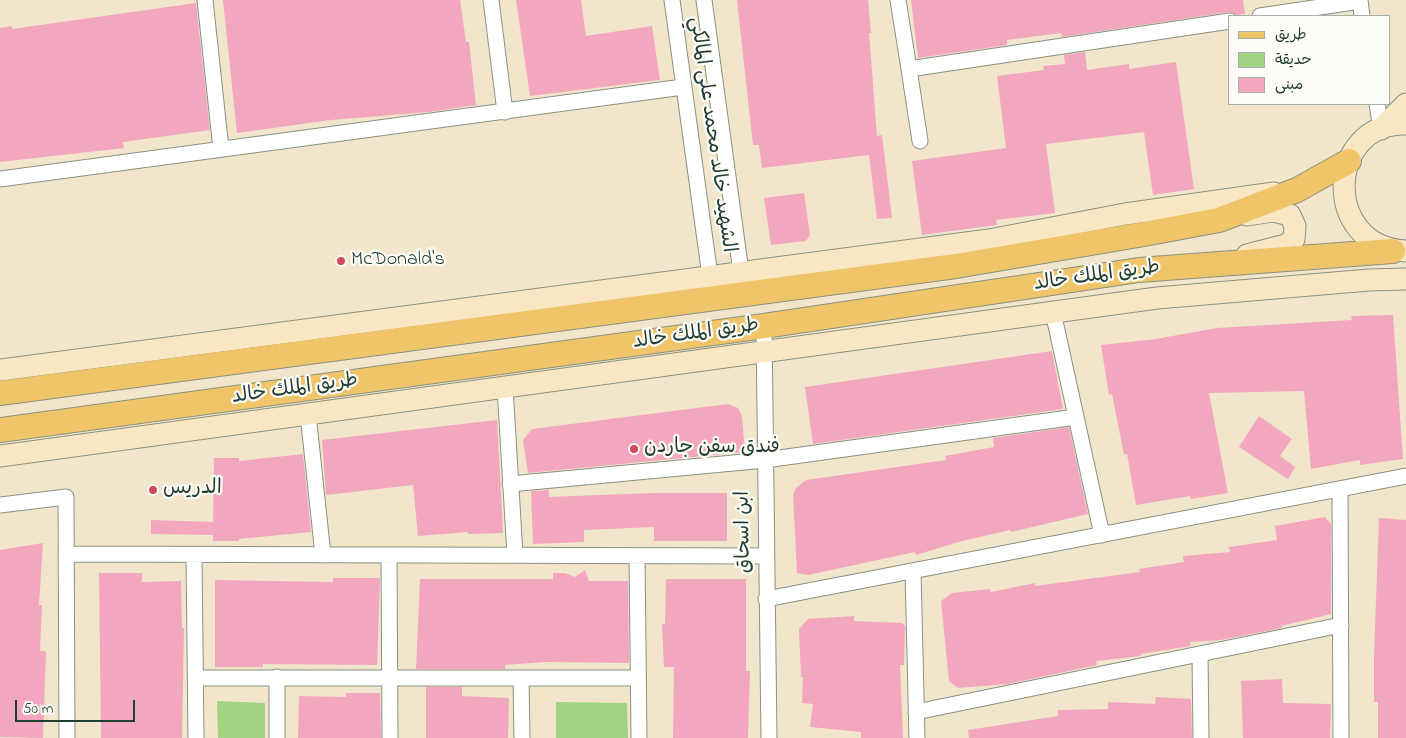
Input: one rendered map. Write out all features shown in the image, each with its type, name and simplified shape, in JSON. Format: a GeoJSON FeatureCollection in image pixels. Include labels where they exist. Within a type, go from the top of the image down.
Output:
{"type":"FeatureCollection","features":[{"type":"Feature","properties":{"kind":"main road"},"geometry":{"type":"LineString","coordinates":[[1400,251],[1376,244],[1360,232],[1350,216],[1344,198],[1344,179],[1349,160],[1357,148],[1381,129],[1406,104]]}},
{"type":"Feature","properties":{"kind":"main road"},"geometry":{"type":"LineString","coordinates":[[1381,129],[1406,124]]}},
{"type":"Feature","properties":{"kind":"main road","name":"طريق الملك خالد"},"geometry":{"type":"LineString","coordinates":[[0,393],[956,266],[1220,220],[1297,190],[1349,160]]}},
{"type":"Feature","properties":{"kind":"main road"},"geometry":{"type":"LineString","coordinates":[[0,370],[989,240],[1125,214],[1297,190]]}},
{"type":"Feature","properties":{"kind":"main road"},"geometry":{"type":"LineString","coordinates":[[1215,263],[1286,245],[1294,239],[1295,226],[1290,215],[1273,211],[1220,220]]}},
{"type":"Feature","properties":{"kind":"main road","name":"طريق الملك خالد"},"geometry":{"type":"LineString","coordinates":[[0,430],[764,326],[1139,270],[1400,251]]}},
{"type":"Feature","properties":{"kind":"main road"},"geometry":{"type":"LineString","coordinates":[[0,456],[1177,296],[1369,280],[1406,279]]}},
{"type":"Feature","properties":{"kind":"street"},"geometry":{"type":"LineString","coordinates":[[205,0],[221,149]]}},
{"type":"Feature","properties":{"kind":"street"},"geometry":{"type":"LineString","coordinates":[[491,0],[505,112]]}},
{"type":"Feature","properties":{"kind":"street","name":"الشهيد خالد محمد على المالكي"},"geometry":{"type":"LineString","coordinates":[[672,0],[710,276]]}},
{"type":"Feature","properties":{"kind":"street","name":"الشهيد خالد محمد على المالكي"},"geometry":{"type":"LineString","coordinates":[[704,0],[741,272]]}},
{"type":"Feature","properties":{"kind":"street"},"geometry":{"type":"LineString","coordinates":[[898,0],[920,141]]}},
{"type":"Feature","properties":{"kind":"street"},"geometry":{"type":"LineString","coordinates":[[1270,15],[1360,6]]}},
{"type":"Feature","properties":{"kind":"street"},"geometry":{"type":"LineString","coordinates":[[909,69],[1228,21]]}},
{"type":"Feature","properties":{"kind":"street"},"geometry":{"type":"LineString","coordinates":[[0,179],[683,87]]}},
{"type":"Feature","properties":{"kind":"street"},"geometry":{"type":"LineString","coordinates":[[1377,105],[1381,129]]}},
{"type":"Feature","properties":{"kind":"street"},"geometry":{"type":"LineString","coordinates":[[1054,312],[1102,535]]}},
{"type":"Feature","properties":{"kind":"street","name":"ابن اسحاق"},"geometry":{"type":"LineString","coordinates":[[764,326],[765,556],[769,738]]}},
{"type":"Feature","properties":{"kind":"street"},"geometry":{"type":"LineString","coordinates":[[505,387],[515,555]]}},
{"type":"Feature","properties":{"kind":"street"},"geometry":{"type":"LineString","coordinates":[[308,414],[323,555]]}},
{"type":"Feature","properties":{"kind":"street"},"geometry":{"type":"LineString","coordinates":[[510,484],[765,460],[1076,416]]}},
{"type":"Feature","properties":{"kind":"street"},"geometry":{"type":"LineString","coordinates":[[766,600],[1406,476]]}},
{"type":"Feature","properties":{"kind":"street"},"geometry":{"type":"LineString","coordinates":[[1340,489],[1341,738]]}},
{"type":"Feature","properties":{"kind":"street"},"geometry":{"type":"LineString","coordinates":[[0,505],[66,497],[67,738]]}},
{"type":"Feature","properties":{"kind":"street"},"geometry":{"type":"LineString","coordinates":[[66,554],[765,556]]}},
{"type":"Feature","properties":{"kind":"street"},"geometry":{"type":"LineString","coordinates":[[194,554],[196,738]]}},
{"type":"Feature","properties":{"kind":"street"},"geometry":{"type":"LineString","coordinates":[[390,555],[390,738]]}},
{"type":"Feature","properties":{"kind":"street"},"geometry":{"type":"LineString","coordinates":[[637,556],[639,738]]}},
{"type":"Feature","properties":{"kind":"street"},"geometry":{"type":"LineString","coordinates":[[913,571],[917,738]]}},
{"type":"Feature","properties":{"kind":"street"},"geometry":{"type":"LineString","coordinates":[[916,712],[1341,625]]}},
{"type":"Feature","properties":{"kind":"street"},"geometry":{"type":"LineString","coordinates":[[1200,654],[1201,738]]}},
{"type":"Feature","properties":{"kind":"street"},"geometry":{"type":"LineString","coordinates":[[277,738],[278,677]]}},
{"type":"Feature","properties":{"kind":"street"},"geometry":{"type":"LineString","coordinates":[[196,678],[638,678]]}},
{"type":"Feature","properties":{"kind":"street"},"geometry":{"type":"LineString","coordinates":[[521,678],[522,738]]}},
{"type":"Feature","properties":{"kind":"green space"},"geometry":{"type":"Polygon","coordinates":[[[217,701],[265,703],[265,738],[218,738],[217,701]]]}},
{"type":"Feature","properties":{"kind":"green space"},"geometry":{"type":"Polygon","coordinates":[[[556,702],[627,703],[628,738],[556,738],[556,702]]]}},
{"type":"Feature","properties":{"kind":"building"},"geometry":{"type":"Polygon","coordinates":[[[223,0],[460,0],[466,42],[469,42],[476,105],[429,112],[331,120],[237,133],[223,0]]]}},
{"type":"Feature","properties":{"kind":"building"},"geometry":{"type":"Polygon","coordinates":[[[516,0],[581,0],[586,36],[652,26],[660,80],[530,96],[516,0]]]}},
{"type":"Feature","properties":{"kind":"building"},"geometry":{"type":"Polygon","coordinates":[[[737,0],[868,0],[877,136],[882,135],[892,218],[877,219],[869,155],[762,168],[759,145],[753,145],[737,0]]]}},
{"type":"Feature","properties":{"kind":"building"},"geometry":{"type":"Polygon","coordinates":[[[911,0],[1243,0],[1245,14],[1237,15],[1229,12],[1062,37],[1061,33],[1007,40],[1007,45],[918,58],[911,0]]]}},
{"type":"Feature","properties":{"kind":"building"},"geometry":{"type":"Polygon","coordinates":[[[196,3],[210,130],[123,142],[124,148],[0,162],[0,28],[12,26],[12,29],[196,3]]]}},
{"type":"Feature","properties":{"kind":"building"},"geometry":{"type":"Polygon","coordinates":[[[1085,52],[1087,70],[1129,64],[1129,69],[1176,62],[1194,189],[1153,195],[1144,132],[1046,144],[1055,213],[996,220],[997,225],[922,235],[912,161],[1006,148],[997,76],[1044,70],[1043,66],[1065,64],[1064,55],[1085,52]]]}},
{"type":"Feature","properties":{"kind":"building"},"geometry":{"type":"Polygon","coordinates":[[[804,193],[810,235],[806,241],[771,245],[764,198],[804,193]]]}},
{"type":"Feature","properties":{"kind":"building"},"geometry":{"type":"Polygon","coordinates":[[[1393,315],[1403,459],[1360,465],[1360,460],[1311,469],[1304,391],[1209,393],[1228,493],[1191,499],[1190,496],[1136,505],[1127,454],[1124,455],[1112,394],[1109,395],[1101,345],[1156,339],[1217,328],[1352,320],[1351,316],[1393,315]]]}},
{"type":"Feature","properties":{"kind":"building"},"geometry":{"type":"Polygon","coordinates":[[[1052,351],[1063,409],[813,444],[805,387],[1052,351]]]}},
{"type":"Feature","properties":{"kind":"building","name":"فندق سفن جاردن"},"geometry":{"type":"Polygon","coordinates":[[[728,404],[738,408],[742,416],[745,452],[528,473],[523,440],[532,429],[728,404]]]}},
{"type":"Feature","properties":{"kind":"building"},"geometry":{"type":"Polygon","coordinates":[[[1259,416],[1292,439],[1280,456],[1295,467],[1288,479],[1239,447],[1259,416]]]}},
{"type":"Feature","properties":{"kind":"building"},"geometry":{"type":"Polygon","coordinates":[[[497,420],[503,533],[468,534],[468,532],[418,536],[413,485],[326,495],[322,440],[497,420]]]}},
{"type":"Feature","properties":{"kind":"building"},"geometry":{"type":"Polygon","coordinates":[[[1069,427],[1088,514],[962,541],[916,555],[915,552],[808,575],[797,573],[793,495],[796,488],[806,480],[946,460],[945,456],[994,447],[993,438],[1069,427]]]}},
{"type":"Feature","properties":{"kind":"building"},"geometry":{"type":"Polygon","coordinates":[[[303,454],[311,532],[239,539],[239,541],[213,541],[213,535],[151,534],[151,520],[213,522],[214,458],[239,458],[239,461],[303,454]]]}},
{"type":"Feature","properties":{"kind":"building"},"geometry":{"type":"Polygon","coordinates":[[[549,490],[549,497],[651,493],[727,493],[727,541],[654,541],[654,527],[584,530],[584,542],[533,544],[531,491],[549,490]]]}},
{"type":"Feature","properties":{"kind":"building"},"geometry":{"type":"Polygon","coordinates":[[[1325,517],[1331,524],[1331,614],[1281,626],[1282,628],[1221,640],[1190,642],[1191,646],[1140,654],[1141,656],[1096,661],[1097,665],[1008,684],[958,688],[949,681],[941,601],[952,593],[990,589],[991,592],[1035,583],[1035,586],[1140,572],[1139,569],[1184,562],[1183,556],[1230,552],[1229,547],[1277,540],[1275,526],[1325,517]]]}},
{"type":"Feature","properties":{"kind":"building"},"geometry":{"type":"Polygon","coordinates":[[[1379,518],[1406,520],[1406,738],[1378,738],[1378,702],[1374,702],[1374,656],[1379,518]]]}},
{"type":"Feature","properties":{"kind":"building"},"geometry":{"type":"Polygon","coordinates":[[[43,543],[39,605],[42,605],[40,651],[46,651],[43,738],[0,737],[0,550],[43,543]]]}},
{"type":"Feature","properties":{"kind":"building"},"geometry":{"type":"Polygon","coordinates":[[[585,570],[589,581],[628,581],[629,663],[545,662],[505,665],[505,669],[416,669],[420,579],[553,579],[553,573],[565,573],[575,577],[585,570]]]}},
{"type":"Feature","properties":{"kind":"building"},"geometry":{"type":"Polygon","coordinates":[[[99,573],[142,573],[142,582],[181,581],[182,628],[184,628],[182,738],[101,738],[99,573]]]}},
{"type":"Feature","properties":{"kind":"building"},"geometry":{"type":"Polygon","coordinates":[[[333,578],[380,578],[377,665],[263,664],[263,667],[215,667],[215,580],[333,582],[333,578]]]}},
{"type":"Feature","properties":{"kind":"building"},"geometry":{"type":"Polygon","coordinates":[[[666,579],[746,579],[746,671],[750,671],[748,738],[673,738],[674,667],[664,667],[662,624],[665,624],[666,579]]]}},
{"type":"Feature","properties":{"kind":"building"},"geometry":{"type":"Polygon","coordinates":[[[854,616],[854,621],[902,623],[905,626],[904,665],[900,665],[903,738],[861,738],[861,732],[810,727],[813,704],[802,703],[803,677],[801,677],[799,629],[808,619],[854,616]]]}},
{"type":"Feature","properties":{"kind":"building"},"geometry":{"type":"Polygon","coordinates":[[[1282,679],[1283,703],[1331,704],[1330,738],[1243,738],[1241,681],[1282,679]]]}},
{"type":"Feature","properties":{"kind":"building"},"geometry":{"type":"Polygon","coordinates":[[[426,687],[462,687],[462,696],[509,698],[508,738],[426,738],[426,687]]]}},
{"type":"Feature","properties":{"kind":"building"},"geometry":{"type":"Polygon","coordinates":[[[346,693],[380,693],[381,738],[298,738],[299,696],[346,697],[346,693]]]}},
{"type":"Feature","properties":{"kind":"building"},"geometry":{"type":"Polygon","coordinates":[[[1156,697],[1191,699],[1192,738],[969,738],[968,730],[1058,716],[1058,710],[1108,709],[1108,702],[1155,704],[1156,697]]]}},
{"type":"Feature","properties":{"kind":"place","name":"McDonald's"},"geometry":{"type":"Point","coordinates":[341,261]}},
{"type":"Feature","properties":{"kind":"place","name":"فندق سفن جاردن"},"geometry":{"type":"Point","coordinates":[634,449]}},
{"type":"Feature","properties":{"kind":"place","name":"الدريس"},"geometry":{"type":"Point","coordinates":[153,490]}}]}
